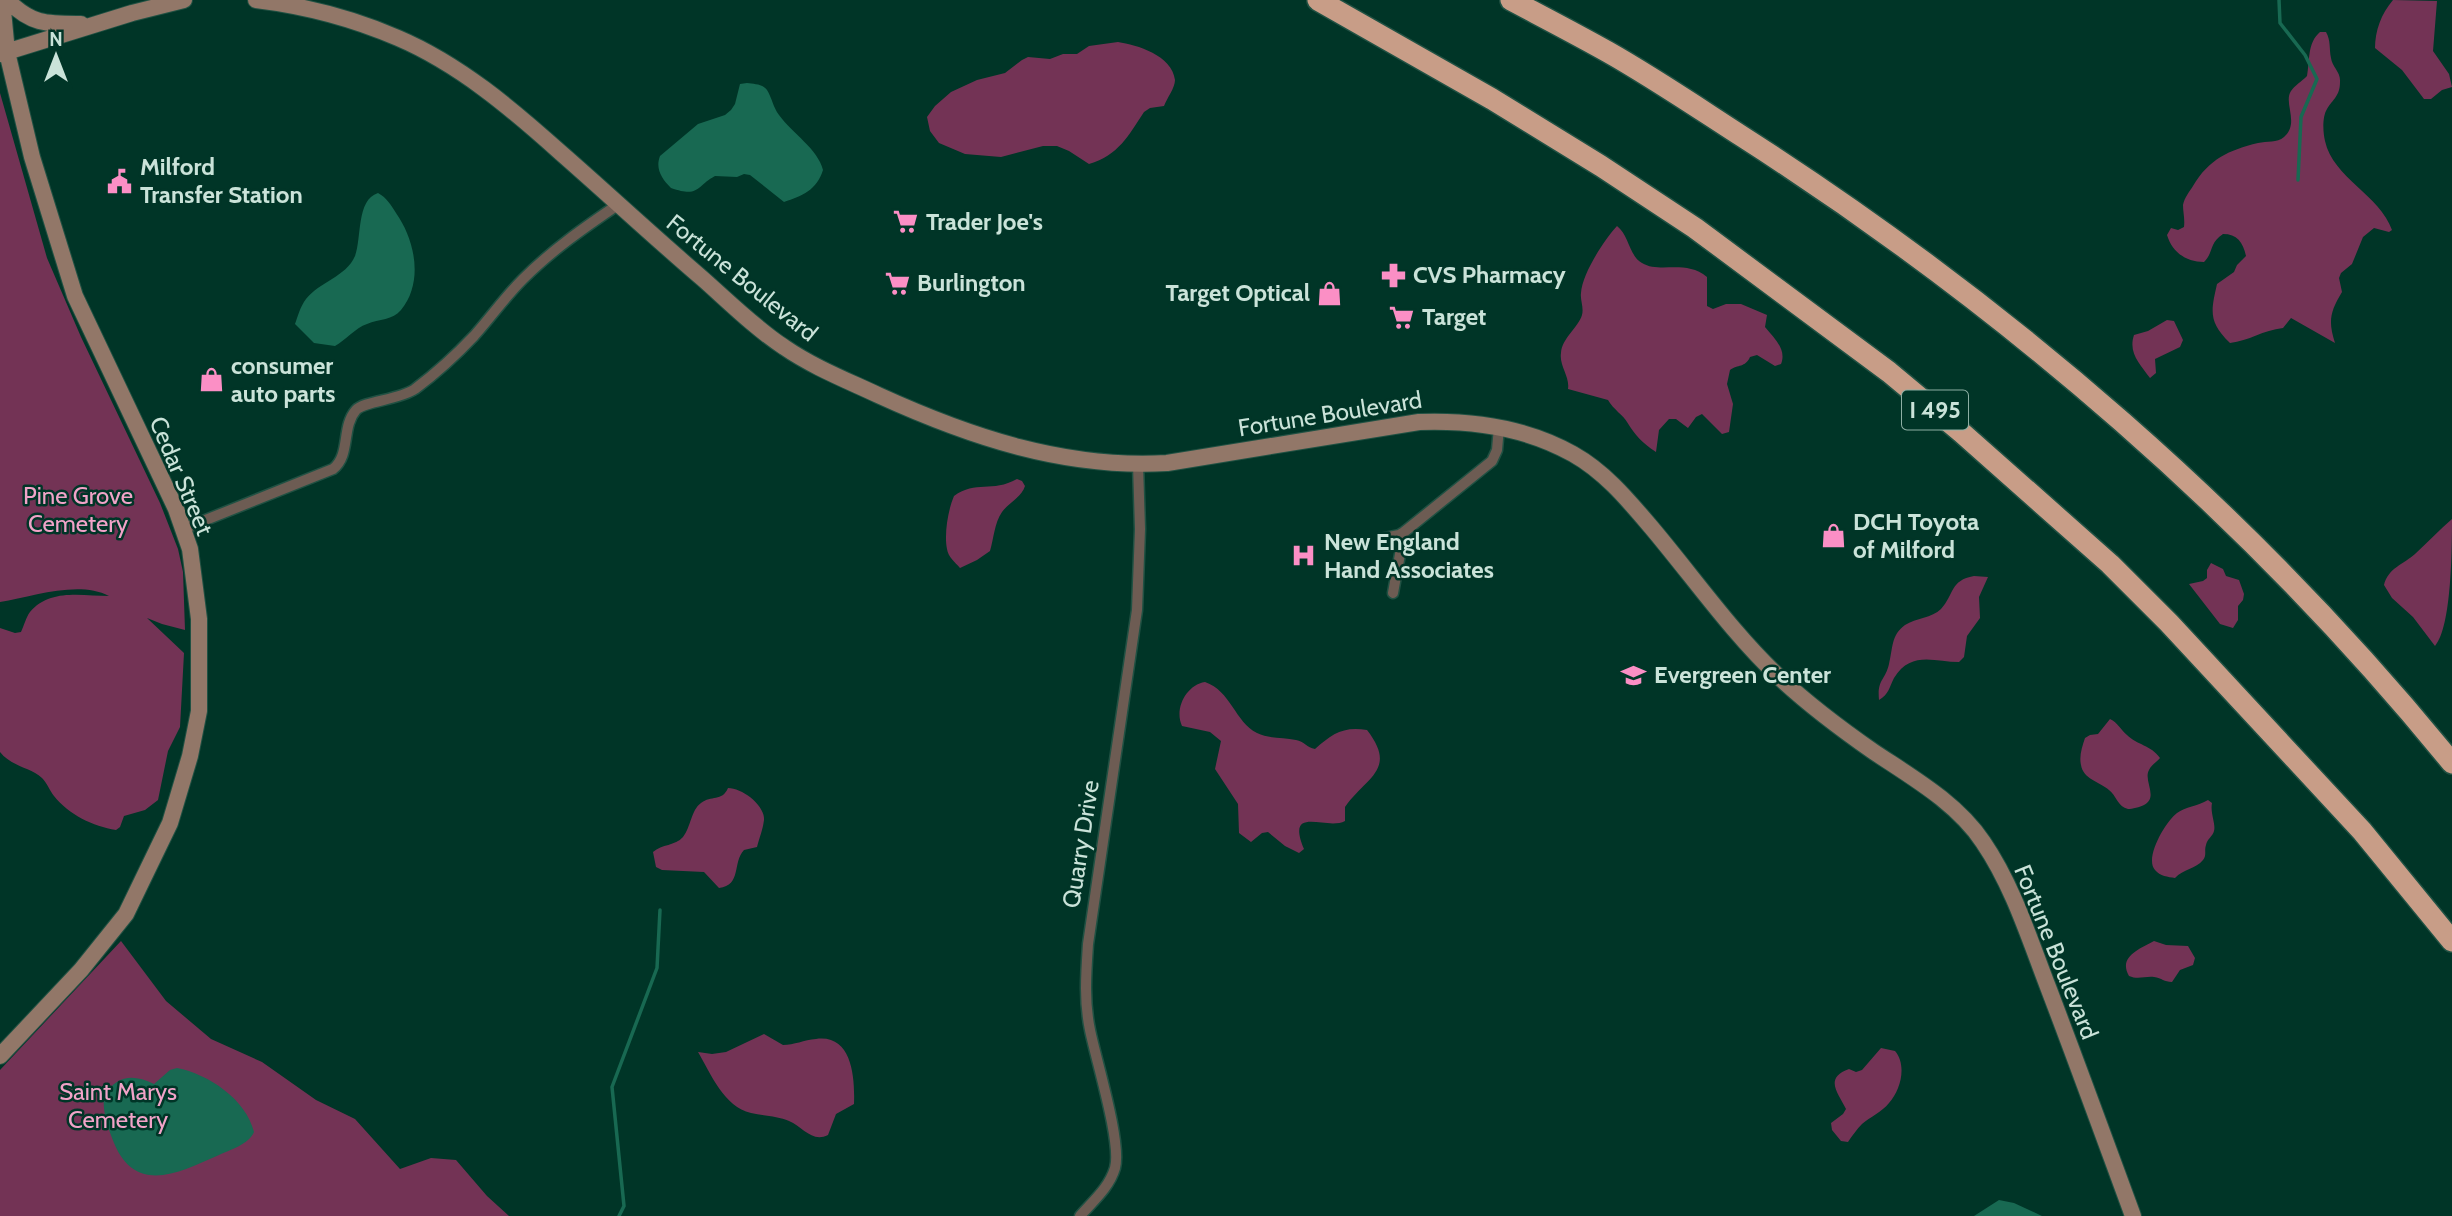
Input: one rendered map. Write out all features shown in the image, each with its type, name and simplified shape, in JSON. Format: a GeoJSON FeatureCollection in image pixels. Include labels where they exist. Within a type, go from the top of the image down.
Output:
{"type":"FeatureCollection","features":[{"type":"Feature","properties":{"kind":"highway","name":"I 495"},"geometry":{"type":"LineString","coordinates":[[1318,0],[1492,99],[1633,187],[1787,295],[1951,423],[2109,564],[2169,623],[2362,831],[2452,940]]}},
{"type":"Feature","properties":{"kind":"highway"},"geometry":{"type":"LineString","coordinates":[[1511,0],[1609,52],[1803,175],[1895,239],[1987,310],[2095,400],[2253,545],[2336,630],[2452,763]]}},
{"type":"Feature","properties":{"kind":"main road"},"geometry":{"type":"LineString","coordinates":[[4,0],[22,15],[38,22],[94,24]]}},
{"type":"Feature","properties":{"kind":"main road","name":"Cedar Street"},"geometry":{"type":"LineString","coordinates":[[0,1056],[81,970],[126,914],[170,822],[190,756],[199,711],[199,619],[195,581],[183,529],[75,296],[42,192],[4,53],[4,0]]}},
{"type":"Feature","properties":{"kind":"main road"},"geometry":{"type":"LineString","coordinates":[[4,53],[94,24],[184,0]]}},
{"type":"Feature","properties":{"kind":"main road","name":"Fortune Boulevard"},"geometry":{"type":"LineString","coordinates":[[256,0],[298,6],[349,19],[398,38],[437,58],[527,123],[782,346],[814,365],[925,416],[1002,444],[1047,455],[1138,464],[1167,463],[1419,422],[1464,421],[1541,438],[1574,454],[1602,474],[1627,498],[1748,646],[1778,676],[1835,724],[1930,790],[1958,813],[1982,840],[2017,905],[2133,1216]]}},
{"type":"Feature","properties":{"kind":"street"},"geometry":{"type":"LineString","coordinates":[[183,529],[328,472],[337,466],[356,410],[362,405],[394,399],[416,388],[473,337],[523,278],[561,245],[619,204]]}},
{"type":"Feature","properties":{"kind":"street"},"geometry":{"type":"LineString","coordinates":[[1384,538],[1399,536],[1492,461],[1497,450],[1499,427]]}},
{"type":"Feature","properties":{"kind":"street","name":"Quarry Drive"},"geometry":{"type":"LineString","coordinates":[[1080,1216],[1109,1183],[1117,1159],[1084,991],[1088,944],[1137,610],[1140,529],[1138,464]]}},
{"type":"Feature","properties":{"kind":"street"},"geometry":{"type":"LineString","coordinates":[[1393,593],[1404,532]]}},
{"type":"Feature","properties":{"kind":"green space"},"geometry":{"type":"Polygon","coordinates":[[[2393,0],[2437,1],[2433,51],[2449,74],[2452,87],[2442,90],[2431,99],[2424,99],[2402,70],[2375,48],[2379,23],[2393,0]]]}},
{"type":"Feature","properties":{"kind":"green space"},"geometry":{"type":"Polygon","coordinates":[[[2320,32],[2326,32],[2328,35],[2332,61],[2340,78],[2339,91],[2325,112],[2324,138],[2337,166],[2378,207],[2392,230],[2389,232],[2374,228],[2363,237],[2352,264],[2341,273],[2339,278],[2342,292],[2331,317],[2335,343],[2291,318],[2283,328],[2230,343],[2215,322],[2213,302],[2217,284],[2234,272],[2246,256],[2241,243],[2232,235],[2223,234],[2204,262],[2197,262],[2176,251],[2167,235],[2171,228],[2178,230],[2184,227],[2185,200],[2199,177],[2213,162],[2238,149],[2278,140],[2289,131],[2289,96],[2292,89],[2307,76],[2311,47],[2320,32]]]}},
{"type":"Feature","properties":{"kind":"green space"},"geometry":{"type":"Polygon","coordinates":[[[1118,42],[1144,49],[1161,58],[1172,71],[1175,83],[1164,106],[1150,108],[1144,112],[1122,144],[1099,160],[1089,164],[1057,146],[1043,146],[1001,157],[965,154],[939,143],[930,131],[927,117],[951,92],[977,80],[1005,73],[1028,57],[1050,59],[1063,54],[1077,54],[1089,46],[1118,42]]]}},
{"type":"Feature","properties":{"kind":"green space","name":"Pine Grove Cemetery"},"geometry":{"type":"Polygon","coordinates":[[[0,93],[47,258],[81,337],[160,503],[178,549],[183,572],[185,630],[147,618],[184,653],[180,727],[168,751],[158,800],[145,810],[124,816],[116,830],[99,826],[74,814],[60,803],[42,778],[10,761],[0,752],[0,628],[15,633],[21,632],[27,616],[38,604],[57,596],[109,596],[83,589],[0,602],[0,93]]]}},
{"type":"Feature","properties":{"kind":"green space"},"geometry":{"type":"Polygon","coordinates":[[[1617,226],[1634,256],[1642,263],[1657,267],[1690,269],[1707,277],[1707,306],[1713,309],[1726,304],[1741,304],[1767,315],[1765,327],[1781,349],[1781,364],[1775,366],[1757,355],[1730,370],[1727,384],[1733,404],[1729,432],[1722,434],[1702,414],[1696,417],[1688,428],[1676,419],[1669,419],[1659,430],[1656,452],[1639,438],[1608,400],[1568,389],[1561,358],[1562,348],[1582,315],[1582,285],[1589,267],[1617,226]]]}},
{"type":"Feature","properties":{"kind":"green space"},"geometry":{"type":"Polygon","coordinates":[[[2167,320],[2174,321],[2183,340],[2180,347],[2155,359],[2156,373],[2150,378],[2134,353],[2134,335],[2148,331],[2167,320]]]}},
{"type":"Feature","properties":{"kind":"green space"},"geometry":{"type":"Polygon","coordinates":[[[1017,479],[1025,486],[999,517],[990,551],[960,568],[949,554],[946,543],[947,522],[954,496],[962,491],[1000,485],[1017,479]]]}},
{"type":"Feature","properties":{"kind":"green space"},"geometry":{"type":"Polygon","coordinates":[[[2452,519],[2448,605],[2441,636],[2435,646],[2413,617],[2392,598],[2384,585],[2393,570],[2415,554],[2452,519]]]}},
{"type":"Feature","properties":{"kind":"green space"},"geometry":{"type":"Polygon","coordinates":[[[2211,563],[2223,569],[2226,576],[2239,580],[2244,594],[2238,606],[2238,620],[2233,628],[2220,624],[2189,584],[2207,578],[2211,563]]]}},
{"type":"Feature","properties":{"kind":"green space"},"geometry":{"type":"Polygon","coordinates":[[[1974,576],[1988,577],[1979,597],[1980,618],[1967,636],[1964,657],[1959,662],[1924,660],[1908,664],[1901,669],[1887,693],[1879,700],[1880,684],[1887,670],[1893,642],[1900,629],[1937,612],[1956,585],[1974,576]]]}},
{"type":"Feature","properties":{"kind":"green space"},"geometry":{"type":"Polygon","coordinates":[[[1205,682],[1221,692],[1243,722],[1262,735],[1299,741],[1315,749],[1338,732],[1367,730],[1380,755],[1379,764],[1345,807],[1345,821],[1304,823],[1300,827],[1300,835],[1304,849],[1299,853],[1268,832],[1262,833],[1251,842],[1239,833],[1238,804],[1215,769],[1221,741],[1210,732],[1182,726],[1180,719],[1181,705],[1187,693],[1205,682]]]}},
{"type":"Feature","properties":{"kind":"green space"},"geometry":{"type":"Polygon","coordinates":[[[2110,719],[2160,758],[2149,770],[2151,793],[2144,805],[2125,808],[2111,792],[2082,770],[2080,762],[2085,738],[2098,734],[2110,719]]]}},
{"type":"Feature","properties":{"kind":"green space"},"geometry":{"type":"Polygon","coordinates":[[[728,788],[752,798],[761,809],[764,820],[757,847],[744,850],[740,855],[731,883],[719,888],[704,872],[662,870],[656,867],[653,852],[680,840],[698,806],[723,795],[728,788]]]}},
{"type":"Feature","properties":{"kind":"green space"},"geometry":{"type":"Polygon","coordinates":[[[2208,800],[2212,803],[2214,828],[2205,847],[2203,860],[2175,878],[2159,874],[2152,864],[2152,857],[2167,824],[2180,811],[2208,800]]]}},
{"type":"Feature","properties":{"kind":"green space","name":"Saint Marys Cemetery"},"geometry":{"type":"Polygon","coordinates":[[[121,941],[166,1001],[211,1039],[262,1062],[316,1100],[355,1119],[400,1169],[431,1158],[456,1160],[487,1196],[509,1216],[0,1216],[0,1070],[121,941]]]}},
{"type":"Feature","properties":{"kind":"green space"},"geometry":{"type":"Polygon","coordinates":[[[2154,941],[2166,945],[2188,946],[2195,958],[2193,965],[2180,970],[2172,982],[2154,977],[2129,976],[2126,969],[2128,959],[2154,941]]]}},
{"type":"Feature","properties":{"kind":"green space"},"geometry":{"type":"Polygon","coordinates":[[[764,1034],[783,1045],[828,1039],[844,1050],[852,1070],[854,1104],[836,1114],[828,1135],[812,1136],[785,1119],[742,1110],[719,1088],[698,1052],[726,1052],[764,1034]]]}},
{"type":"Feature","properties":{"kind":"green space"},"geometry":{"type":"Polygon","coordinates":[[[1881,1048],[1895,1051],[1899,1057],[1902,1070],[1897,1091],[1886,1106],[1862,1124],[1848,1142],[1841,1141],[1832,1130],[1831,1123],[1846,1109],[1835,1087],[1837,1077],[1849,1069],[1856,1072],[1862,1070],[1881,1048]]]}},
{"type":"Feature","properties":{"kind":"shaded area"},"geometry":{"type":"Polygon","coordinates":[[[740,84],[765,88],[784,122],[816,155],[823,170],[817,183],[803,195],[784,202],[750,175],[744,174],[737,177],[715,176],[693,191],[671,188],[660,174],[660,156],[698,124],[725,115],[731,110],[740,84]]]}},
{"type":"Feature","properties":{"kind":"shaded area"},"geometry":{"type":"Polygon","coordinates":[[[378,193],[386,199],[403,224],[412,248],[415,274],[408,299],[394,316],[363,326],[335,346],[314,343],[295,324],[301,308],[311,293],[351,263],[357,248],[366,203],[378,193]]]}},
{"type":"Feature","properties":{"kind":"shaded area"},"geometry":{"type":"Polygon","coordinates":[[[177,1068],[201,1076],[224,1090],[243,1109],[254,1132],[239,1146],[189,1168],[174,1173],[147,1175],[134,1170],[123,1159],[114,1143],[105,1113],[104,1095],[120,1080],[133,1078],[154,1084],[170,1070],[177,1068]]]}},
{"type":"Feature","properties":{"kind":"shaded area"},"geometry":{"type":"Polygon","coordinates":[[[1999,1200],[2014,1203],[2042,1216],[1974,1216],[1999,1200]]]}},
{"type":"Feature","properties":{"kind":"waterway"},"geometry":{"type":"LineString","coordinates":[[2279,0],[2280,23],[2305,55],[2317,79],[2301,117],[2298,180]]}},
{"type":"Feature","properties":{"kind":"waterway"},"geometry":{"type":"LineString","coordinates":[[619,1216],[624,1206],[612,1087],[657,968],[660,910]]}},
{"type":"Feature","properties":{"kind":"place","name":"Milford Transfer Station"},"geometry":{"type":"Point","coordinates":[120,181]}},
{"type":"Feature","properties":{"kind":"place","name":"Trader Joe's"},"geometry":{"type":"Point","coordinates":[906,222]}},
{"type":"Feature","properties":{"kind":"place","name":"CVS Pharmacy"},"geometry":{"type":"Point","coordinates":[1393,275]}},
{"type":"Feature","properties":{"kind":"place","name":"Burlington"},"geometry":{"type":"Point","coordinates":[897,283]}},
{"type":"Feature","properties":{"kind":"place","name":"Target Optical"},"geometry":{"type":"Point","coordinates":[1330,293]}},
{"type":"Feature","properties":{"kind":"place","name":"Target"},"geometry":{"type":"Point","coordinates":[1402,317]}},
{"type":"Feature","properties":{"kind":"place","name":"consumer auto parts"},"geometry":{"type":"Point","coordinates":[211,380]}},
{"type":"Feature","properties":{"kind":"place","name":"DCH Toyota of Milford"},"geometry":{"type":"Point","coordinates":[1833,536]}},
{"type":"Feature","properties":{"kind":"place","name":"New England Hand Associates"},"geometry":{"type":"Point","coordinates":[1304,556]}},
{"type":"Feature","properties":{"kind":"place","name":"Evergreen Center"},"geometry":{"type":"Point","coordinates":[1634,675]}}]}
